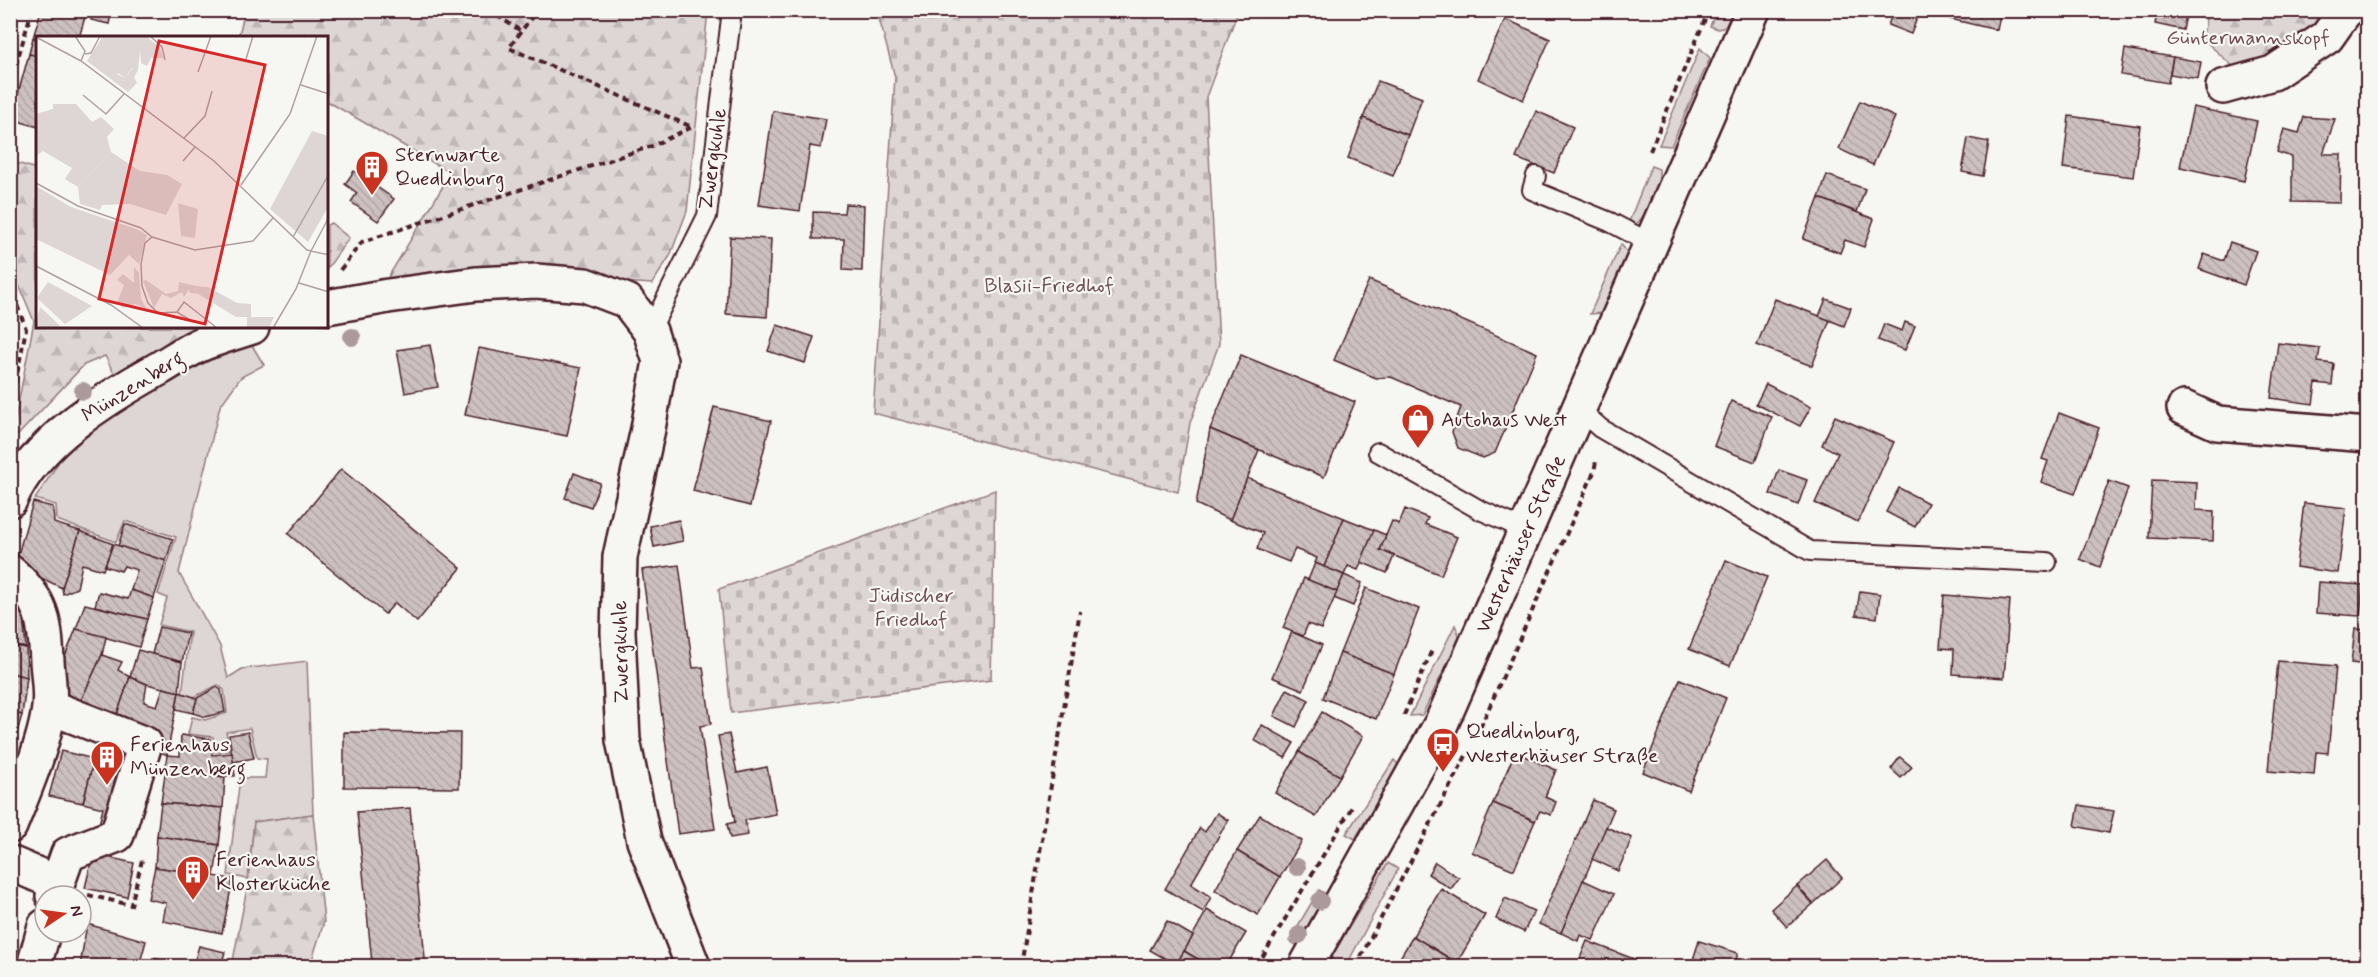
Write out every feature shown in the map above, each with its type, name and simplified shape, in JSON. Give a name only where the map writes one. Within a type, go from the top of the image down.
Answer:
[{"type":"street","name":"Westerhäuser Straße","points":[[1306,966],[1441,724],[1753,10]]},
{"type":"street","points":[[2223,87],[2273,73],[2327,37],[2346,10]]},
{"type":"street","name":"Zwergkuhle","points":[[331,293],[388,296],[476,284],[536,280],[585,285],[627,301],[650,331],[660,361],[648,429],[620,557],[618,632],[623,740],[644,841],[693,966]]},
{"type":"street","name":"Münzenberg","points":[[10,500],[18,482],[31,465],[67,430],[108,397],[202,344],[249,328]]},
{"type":"street","points":[[2184,408],[2217,423],[2367,435]]},
{"type":"street","points":[[10,572],[26,585],[39,605],[46,631],[50,707],[44,733],[10,826]]},
{"type":"street","points":[[50,707],[145,744],[117,836],[68,854],[57,884]]},
{"type":"street","points":[[10,863],[45,884]]},
{"type":"street","points":[[34,966],[40,944]]},
{"type":"lane","name":"Zwergkuhle","points":[[650,331],[707,216],[732,10]]},
{"type":"lane","points":[[1536,176],[1532,190],[1610,222],[1652,244]]},
{"type":"lane","points":[[1580,410],[1600,428],[1810,551],[2047,562]]},
{"type":"lane","points":[[1378,452],[1480,510],[1526,531]]},
{"type":"path","points":[[10,85],[32,10]]},
{"type":"path","points":[[488,10],[521,31]]},
{"type":"path","points":[[331,293],[362,242],[652,146],[692,127],[509,48],[537,10]]},
{"type":"path","points":[[10,286],[26,329],[10,410]]},
{"type":"path","points":[[1021,966],[1080,611]]},
{"type":"path","points":[[93,897],[131,905],[142,855],[117,836]]},
{"type":"green space","points":[[245,11],[708,11],[687,211],[670,256],[652,284],[622,282],[589,271],[533,264],[387,279],[451,173],[328,102],[328,36],[239,36]]},
{"type":"green space","name":"Blasii-Friedhof","points":[[877,11],[1238,11],[1206,97],[1219,344],[1190,423],[1178,492],[873,413],[895,77]]},
{"type":"green space","points":[[1716,11],[1733,11],[1725,27],[1718,29],[1710,26]]},
{"type":"green space","name":"Güntermannskopf","points":[[2207,11],[2329,11],[2316,26],[2267,62],[2237,70],[2203,39]]},
{"type":"green space","points":[[1700,48],[1710,58],[1671,146],[1659,145]]},
{"type":"green space","points":[[10,161],[36,169],[36,328],[196,328],[117,379],[105,356],[84,365],[18,435],[12,436],[34,321],[11,266]]},
{"type":"green space","points":[[1651,166],[1659,169],[1656,191],[1649,207],[1635,225],[1629,222]]},
{"type":"green space","points":[[331,223],[349,238],[328,268],[328,224]]},
{"type":"green space","points":[[1621,244],[1629,255],[1603,313],[1590,314]]},
{"type":"green space","points":[[250,342],[264,365],[241,377],[220,406],[179,573],[220,646],[228,678],[242,669],[307,661],[313,814],[254,822],[248,879],[228,875],[240,778],[265,778],[267,759],[257,758],[250,728],[226,732],[230,751],[214,752],[213,737],[188,734],[192,717],[205,720],[227,713],[224,690],[218,685],[194,697],[182,693],[190,632],[159,625],[167,598],[158,594],[176,537],[125,521],[116,542],[57,520],[56,505],[35,499],[60,460],[100,421],[213,355]]},
{"type":"green space","name":"Jüdischer Friedhof","points":[[995,490],[991,680],[731,713],[719,589]]},
{"type":"green space","points":[[1455,625],[1460,637],[1422,715],[1410,716]]},
{"type":"green space","points":[[1394,760],[1399,765],[1355,839],[1346,834]]},
{"type":"green space","points":[[313,814],[324,922],[310,966],[232,966],[248,883],[254,822]]},
{"type":"green space","points":[[1388,863],[1398,869],[1346,966],[1329,966],[1330,959]]},
{"type":"green space","points":[[1319,890],[1329,896],[1300,947],[1289,941]]},
{"type":"building","points":[[41,10],[87,10],[80,36],[36,36],[33,38]]},
{"type":"building","points":[[93,10],[112,10],[109,24],[91,20]]},
{"type":"building","points":[[1894,10],[1920,10],[1911,34],[1888,25]]},
{"type":"building","points":[[1952,10],[2001,10],[1997,30],[1950,19]]},
{"type":"building","points":[[2158,10],[2187,10],[2183,30],[2155,24]]},
{"type":"building","points":[[1505,19],[1550,39],[1523,100],[1478,79]]},
{"type":"building","points":[[33,38],[36,39],[36,56],[29,54]]},
{"type":"building","points":[[2125,49],[2173,57],[2168,83],[2121,75]]},
{"type":"building","points":[[29,54],[36,56],[36,126],[11,119]]},
{"type":"building","points":[[2173,57],[2201,62],[2198,79],[2170,74]]},
{"type":"building","points":[[1378,81],[1422,98],[1408,135],[1363,118]]},
{"type":"building","points":[[1860,101],[1895,117],[1873,165],[1839,149]]},
{"type":"building","points":[[2193,107],[2257,121],[2244,181],[2180,167]]},
{"type":"building","points":[[773,111],[826,119],[821,148],[810,146],[800,211],[759,205]]},
{"type":"building","points":[[1536,111],[1573,127],[1554,173],[1516,158]]},
{"type":"building","points":[[2069,116],[2140,126],[2133,177],[2063,168]]},
{"type":"building","points":[[2304,117],[2335,119],[2323,154],[2341,154],[2340,203],[2292,202],[2292,157],[2277,152],[2284,129],[2299,133]]},
{"type":"building","points":[[1363,118],[1408,135],[1393,176],[1348,158]]},
{"type":"building","points":[[1968,138],[1989,142],[1983,176],[1962,172]]},
{"type":"building","name":"Sternwarte Quedlinburg","points":[[354,171],[394,199],[378,221],[351,202],[357,193],[345,184]]},
{"type":"building","points":[[1827,175],[1865,189],[1857,212],[1819,198]]},
{"type":"building","points":[[1819,198],[1874,219],[1864,247],[1845,240],[1840,253],[1803,239]]},
{"type":"building","points":[[845,204],[864,205],[862,271],[843,270],[844,239],[813,239],[813,212],[844,213]]},
{"type":"building","points":[[730,237],[771,239],[767,317],[726,314]]},
{"type":"building","points":[[2230,242],[2256,251],[2244,285],[2199,269],[2204,254],[2224,261]]},
{"type":"building","points":[[1369,280],[1537,353],[1495,453],[1483,458],[1458,448],[1452,432],[1461,407],[1391,377],[1376,378],[1334,360]]},
{"type":"building","points":[[1775,299],[1830,320],[1812,366],[1757,345]]},
{"type":"building","points":[[1826,299],[1851,308],[1844,326],[1819,316]]},
{"type":"building","points":[[1905,322],[1915,326],[1905,350],[1878,340],[1884,324],[1902,331]]},
{"type":"building","points":[[777,325],[814,337],[805,363],[768,351]]},
{"type":"building","points":[[2278,343],[2320,348],[2318,362],[2334,364],[2332,385],[2316,383],[2313,404],[2271,398]]},
{"type":"building","points":[[430,345],[438,387],[405,393],[397,350]]},
{"type":"building","points":[[479,348],[581,368],[567,436],[465,415]]},
{"type":"building","points":[[1241,355],[1355,402],[1324,477],[1210,429]]},
{"type":"building","points":[[1766,384],[1811,407],[1800,426],[1756,404]]},
{"type":"building","points":[[1731,401],[1772,417],[1755,462],[1714,446]]},
{"type":"building","points":[[714,407],[771,421],[750,506],[693,491]]},
{"type":"building","points":[[2059,413],[2099,428],[2075,494],[2041,482],[2048,461],[2042,459]]},
{"type":"building","points":[[1835,416],[1894,442],[1858,522],[1815,503],[1838,453],[1822,445]]},
{"type":"building","points":[[1210,429],[1259,450],[1230,520],[1196,504]]},
{"type":"building","points":[[341,469],[461,568],[417,622],[395,603],[385,614],[288,534]]},
{"type":"building","points":[[1779,470],[1807,480],[1798,505],[1770,494]]},
{"type":"building","points":[[574,473],[600,483],[591,507],[565,498]]},
{"type":"building","points":[[1247,478],[1344,518],[1324,567],[1315,563],[1317,558],[1295,549],[1289,562],[1257,549],[1263,533],[1230,520]]},
{"type":"building","points":[[2152,480],[2197,482],[2196,510],[2214,511],[2213,541],[2149,538]]},
{"type":"building","points":[[2109,481],[2128,488],[2100,567],[2080,559]]},
{"type":"building","points":[[1899,488],[1928,503],[1915,527],[1886,512]]},
{"type":"building","points":[[33,502],[53,507],[54,523],[80,531],[62,588],[15,565]]},
{"type":"building","points":[[2304,503],[2346,508],[2338,573],[2296,567]]},
{"type":"building","points":[[1405,509],[1428,518],[1425,524],[1457,537],[1441,575],[1380,550],[1392,521],[1399,524]]},
{"type":"building","points":[[1344,518],[1374,530],[1358,570],[1348,566],[1344,575],[1324,567]]},
{"type":"building","points":[[679,520],[683,541],[654,547],[650,526]]},
{"type":"building","points":[[125,524],[173,539],[166,561],[118,546]]},
{"type":"building","points":[[1374,530],[1386,535],[1380,550],[1394,556],[1387,573],[1361,562]]},
{"type":"building","points":[[80,531],[113,544],[103,570],[82,564],[77,588],[63,594],[62,588]]},
{"type":"building","points":[[113,544],[166,561],[154,598],[131,590],[137,570],[124,566],[121,571],[105,566]]},
{"type":"building","points":[[1726,560],[1767,577],[1730,666],[1689,649]]},
{"type":"building","points":[[1315,563],[1344,575],[1337,592],[1308,580]]},
{"type":"building","points":[[679,565],[693,668],[703,667],[711,724],[700,726],[715,829],[678,834],[642,570]]},
{"type":"building","points":[[1344,575],[1362,583],[1353,606],[1334,598]]},
{"type":"building","points":[[1304,578],[1337,592],[1321,629],[1308,624],[1303,636],[1283,628]]},
{"type":"building","points":[[2318,582],[2363,585],[2360,616],[2316,613]]},
{"type":"building","points":[[1366,588],[1419,609],[1394,674],[1340,653]]},
{"type":"building","points":[[131,590],[154,598],[147,619],[95,606],[99,592],[128,599]]},
{"type":"building","points":[[1860,591],[1880,594],[1877,618],[1856,615]]},
{"type":"building","points":[[15,593],[23,616],[26,648],[10,645],[10,597]]},
{"type":"building","points":[[1944,595],[2010,600],[2004,678],[1953,674],[1954,649],[1940,648]]},
{"type":"building","points":[[85,604],[147,619],[139,647],[76,629]]},
{"type":"building","points":[[159,627],[188,633],[182,662],[152,654]]},
{"type":"building","points":[[76,629],[106,637],[102,655],[78,707],[62,693],[59,683],[64,659]]},
{"type":"building","points":[[2355,629],[2368,630],[2368,665],[2351,663]]},
{"type":"building","points":[[1292,632],[1322,645],[1303,690],[1272,677]]},
{"type":"building","points":[[10,645],[26,648],[27,677],[10,673]]},
{"type":"building","points":[[138,650],[182,662],[179,692],[130,677]]},
{"type":"building","points":[[1340,653],[1394,674],[1376,719],[1323,698]]},
{"type":"building","points":[[102,655],[122,662],[118,670],[130,677],[112,729],[78,707]]},
{"type":"building","points":[[2278,661],[2336,666],[2328,753],[2316,752],[2314,775],[2268,771]]},
{"type":"building","points":[[10,673],[27,677],[22,715],[10,712]]},
{"type":"building","points":[[130,677],[147,684],[144,702],[157,706],[163,688],[179,692],[167,755],[112,729]]},
{"type":"building","points":[[1680,679],[1726,698],[1689,791],[1643,772]]},
{"type":"building","points":[[217,687],[221,690],[225,712],[205,717],[193,713],[197,698]]},
{"type":"building","points":[[1287,689],[1309,700],[1296,727],[1274,716]]},
{"type":"building","points":[[179,692],[197,698],[193,713],[176,709]]},
{"type":"building","points":[[10,712],[22,715],[14,743],[10,742]]},
{"type":"building","points":[[1322,712],[1363,736],[1340,776],[1299,752]]},
{"type":"building","points":[[1262,725],[1294,743],[1285,758],[1254,740]]},
{"type":"building","points":[[248,732],[254,758],[233,762],[229,735]]},
{"type":"building","points":[[344,732],[460,733],[459,788],[344,787]]},
{"type":"building","points":[[729,734],[737,773],[767,767],[776,814],[745,820],[748,835],[730,838],[727,824],[735,822],[718,736]]},
{"type":"building","points":[[181,735],[210,739],[212,755],[232,753],[235,776],[165,774],[167,755],[180,756]]},
{"type":"building","points":[[61,751],[94,759],[83,803],[49,796]]},
{"type":"building","points":[[1299,752],[1340,776],[1316,817],[1275,793]]},
{"type":"building","points":[[1515,752],[1556,770],[1545,797],[1556,802],[1551,815],[1540,811],[1535,821],[1493,803]]},
{"type":"building","points":[[1900,757],[1912,767],[1901,778],[1891,769]]},
{"type":"building","name":"Ferienhaus Münzenberg","points":[[94,759],[131,769],[114,837],[97,833],[103,808],[83,803]]},
{"type":"building","points":[[165,774],[225,777],[223,808],[161,803]]},
{"type":"building","points":[[1593,800],[1614,809],[1561,933],[1539,924]]},
{"type":"building","points":[[161,803],[223,808],[219,845],[157,836]]},
{"type":"building","points":[[1493,803],[1535,821],[1514,870],[1472,852]]},
{"type":"building","points":[[2079,805],[2114,811],[2109,833],[2075,826]]},
{"type":"building","points":[[410,808],[425,958],[372,963],[357,812]]},
{"type":"building","points":[[1217,813],[1228,820],[1191,884],[1211,897],[1203,912],[1165,889],[1200,828],[1205,832]]},
{"type":"building","points":[[1260,815],[1302,841],[1280,877],[1237,851]]},
{"type":"building","points":[[1606,827],[1632,838],[1618,871],[1592,859]]},
{"type":"building","points":[[157,836],[219,845],[214,876],[155,867]]},
{"type":"building","points":[[1237,851],[1280,877],[1258,915],[1215,890]]},
{"type":"building","points":[[93,854],[134,863],[127,897],[93,890],[93,884],[86,884]]},
{"type":"building","points":[[1827,860],[1842,878],[1813,904],[1797,886]]},
{"type":"building","points":[[1435,862],[1459,878],[1451,889],[1428,874]]},
{"type":"building","name":"Ferienhaus Klosterküche","points":[[155,867],[233,879],[222,933],[163,921],[166,903],[148,899]]},
{"type":"building","points":[[10,876],[13,877],[10,923]]},
{"type":"building","points":[[1583,880],[1614,894],[1593,940],[1580,935],[1578,941],[1561,933]]},
{"type":"building","points":[[1797,886],[1813,904],[1787,927],[1771,909]]},
{"type":"building","points":[[1441,889],[1485,915],[1457,963],[1413,936]]},
{"type":"building","points":[[1505,898],[1534,911],[1524,932],[1496,919]]},
{"type":"building","points":[[1207,910],[1246,933],[1226,966],[1210,966],[1184,951]]},
{"type":"building","points":[[1167,921],[1193,936],[1176,965],[1150,950]]},
{"type":"building","points":[[11,923],[14,966],[10,966]]},
{"type":"building","points":[[93,926],[146,941],[139,966],[80,966],[84,944],[93,944]]},
{"type":"building","points":[[1413,936],[1457,963],[1455,966],[1395,966]]},
{"type":"building","points":[[1587,941],[1652,966],[1577,966]]},
{"type":"building","points":[[1699,941],[1738,953],[1734,966],[1691,966]]},
{"type":"building","points":[[199,946],[225,952],[221,966],[193,966]]},
{"type":"building","points":[[1184,951],[1210,966],[1175,966]]},
{"type":"building","points":[[154,958],[180,966],[151,966]]},
{"type":"place","name":"Sternwarte Quedlinburg","points":[[372,196]]},
{"type":"place","name":"Autohaus West","points":[[1418,449]]},
{"type":"place","name":"Quedlinburg, Westerhäuser Straße","points":[[1443,773]]},
{"type":"place","name":"Ferienhaus Münzenberg","points":[[107,786]]},
{"type":"place","name":"Ferienhaus Klosterküche","points":[[193,901]]}]
